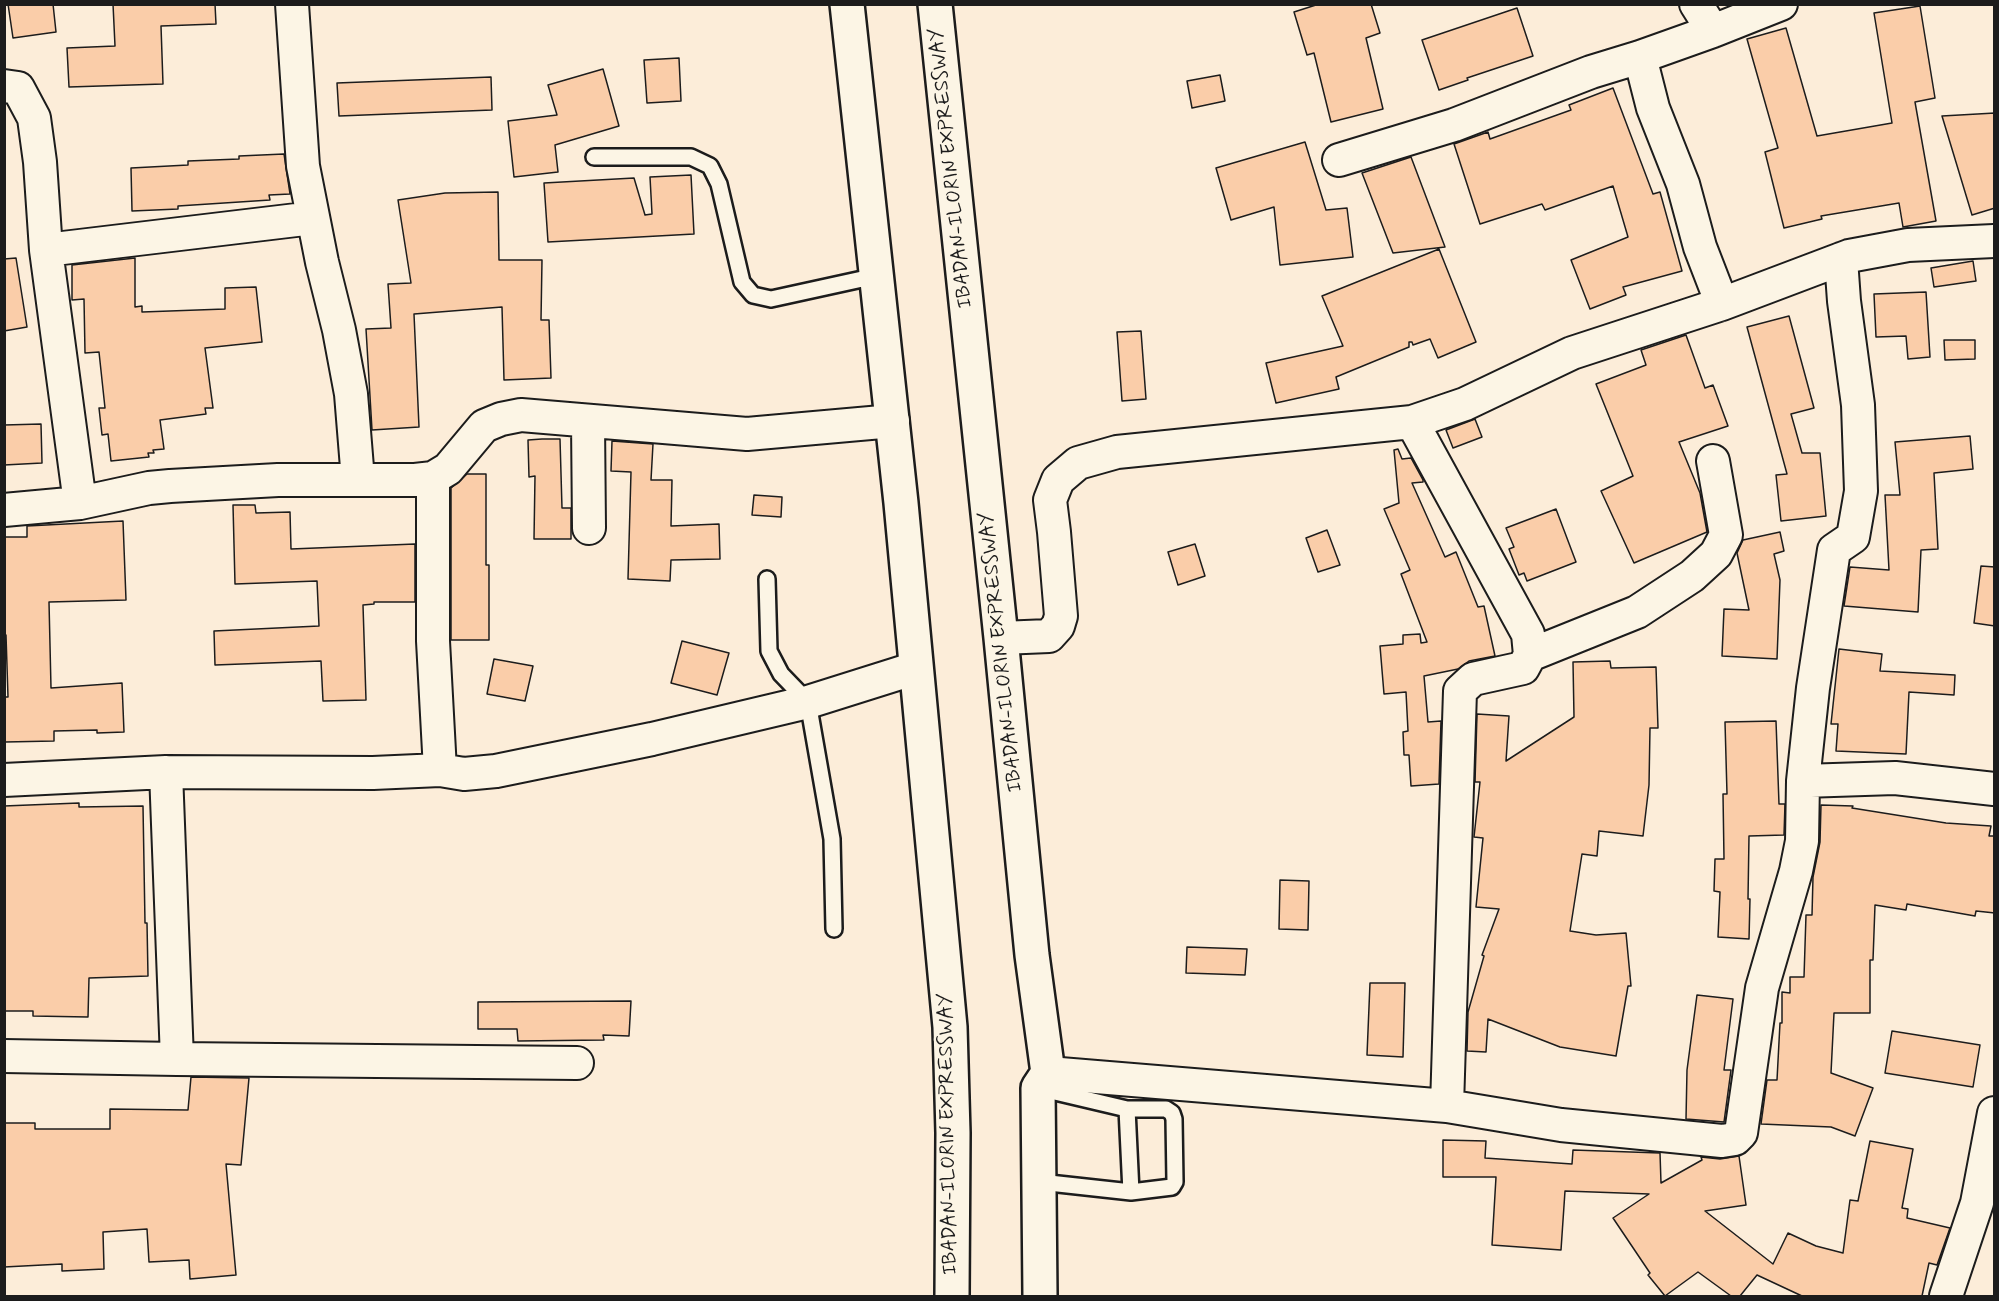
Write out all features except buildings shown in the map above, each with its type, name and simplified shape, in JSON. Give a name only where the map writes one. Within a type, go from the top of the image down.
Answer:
[{"type":"highway","name":"IBADAN-ILORIN EXPRESSWAY","points":[[847,4],[892,421],[950,1027],[952,1296]]},
{"type":"highway","name":"IBADAN-ILORIN EXPRESSWAY","points":[[934,4],[1001,638],[1043,1080],[1040,1296]]},
{"type":"street","points":[[292,4],[303,166],[351,394],[358,480]]},
{"type":"street","points":[[1696,4],[1713,31]]},
{"type":"street","points":[[1339,160],[1455,125],[1591,72],[1713,31],[1781,4]]},
{"type":"street","points":[[1640,57],[1653,108],[1683,184],[1700,247],[1722,304]]},
{"type":"street","points":[[4,86],[18,88],[34,118],[40,162],[46,250],[80,503]]},
{"type":"street","points":[[46,250],[313,218]]},
{"type":"street","points":[[1001,638],[1049,636],[1058,626],[1061,616],[1050,500],[1058,480],[1078,463],[1117,452],[1412,422],[1466,404],[1572,353],[1722,304],[1841,259],[1908,245],[1995,241]]},
{"type":"street","points":[[1043,1080],[1447,1106],[1561,1125],[1722,1141],[1735,1139],[1741,1133],[1762,988],[1796,871],[1802,841],[1803,781],[1813,688],[1834,550],[1852,537],[1861,490],[1858,405],[1844,301],[1841,259]]},
{"type":"street","points":[[4,510],[80,503],[149,488],[170,486],[278,480],[433,478],[448,469],[483,426],[521,415],[747,434],[892,421]]},
{"type":"street","points":[[588,422],[589,528]]},
{"type":"street","points":[[1412,422],[1528,634],[1530,655],[1523,668],[1473,679],[1460,691],[1447,1106]]},
{"type":"street","points":[[1530,655],[1637,612],[1692,576],[1716,554],[1726,535],[1713,461]]},
{"type":"street","points":[[433,478],[433,641],[440,770]]},
{"type":"street","points":[[4,780],[166,772],[440,770],[465,774],[496,771],[652,739],[808,702],[916,668]]},
{"type":"street","points":[[166,772],[177,1059]]},
{"type":"street","points":[[1803,781],[1895,778],[1995,789]]},
{"type":"street","points":[[4,1056],[577,1063]]},
{"type":"street","points":[[1946,1296],[1986,1204],[1995,1113]]},
{"type":"lane","points":[[594,157],[691,157],[710,166],[719,184],[742,282],[753,294],[771,299],[876,276]]},
{"type":"lane","points":[[767,579],[769,651],[781,674],[808,702],[832,839],[834,929]]},
{"type":"lane","points":[[1040,1182],[1131,1192],[1172,1187],[1175,1182],[1172,1113],[1166,1109],[1127,1109],[1043,1080]]},
{"type":"lane","points":[[1127,1109],[1131,1192]]}]
